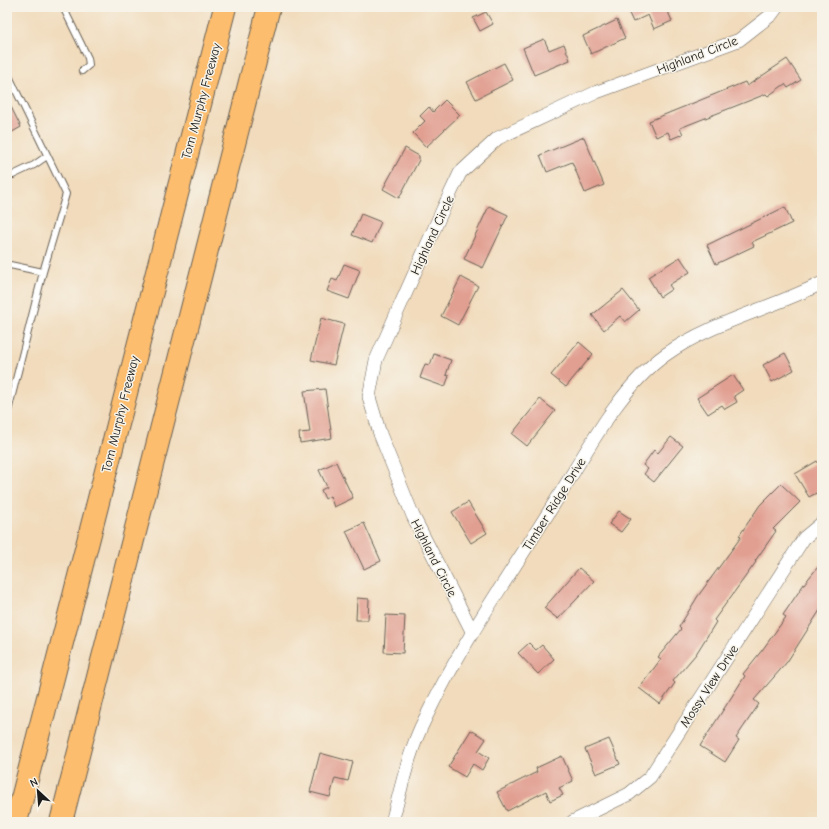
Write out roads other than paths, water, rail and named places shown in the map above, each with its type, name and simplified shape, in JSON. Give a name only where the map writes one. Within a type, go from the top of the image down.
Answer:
[{"type":"highway","name":"Tom Murphy Freeway","points":[[16,822],[219,32],[224,7]]},
{"type":"highway","points":[[61,822],[269,7]]},
{"type":"street","name":"Highland Circle","points":[[472,631],[413,516],[380,434],[369,397],[376,360],[460,173],[498,138],[597,92],[739,40],[771,15],[777,7]]},
{"type":"street","name":"Timber Ridge Drive","points":[[392,822],[403,781],[424,720],[472,631],[517,564],[611,413],[637,382],[664,356],[705,332],[822,283]]},
{"type":"street","name":"Mossy View Drive","points":[[572,822],[629,794],[650,777],[804,538],[822,523]]},
{"type":"lane","points":[[64,7],[88,58],[89,65],[82,71]]},
{"type":"lane","points":[[7,72],[66,194],[43,272],[7,415]]},
{"type":"lane","points":[[13,175],[34,165],[47,156]]},
{"type":"lane","points":[[10,265],[43,272]]}]
